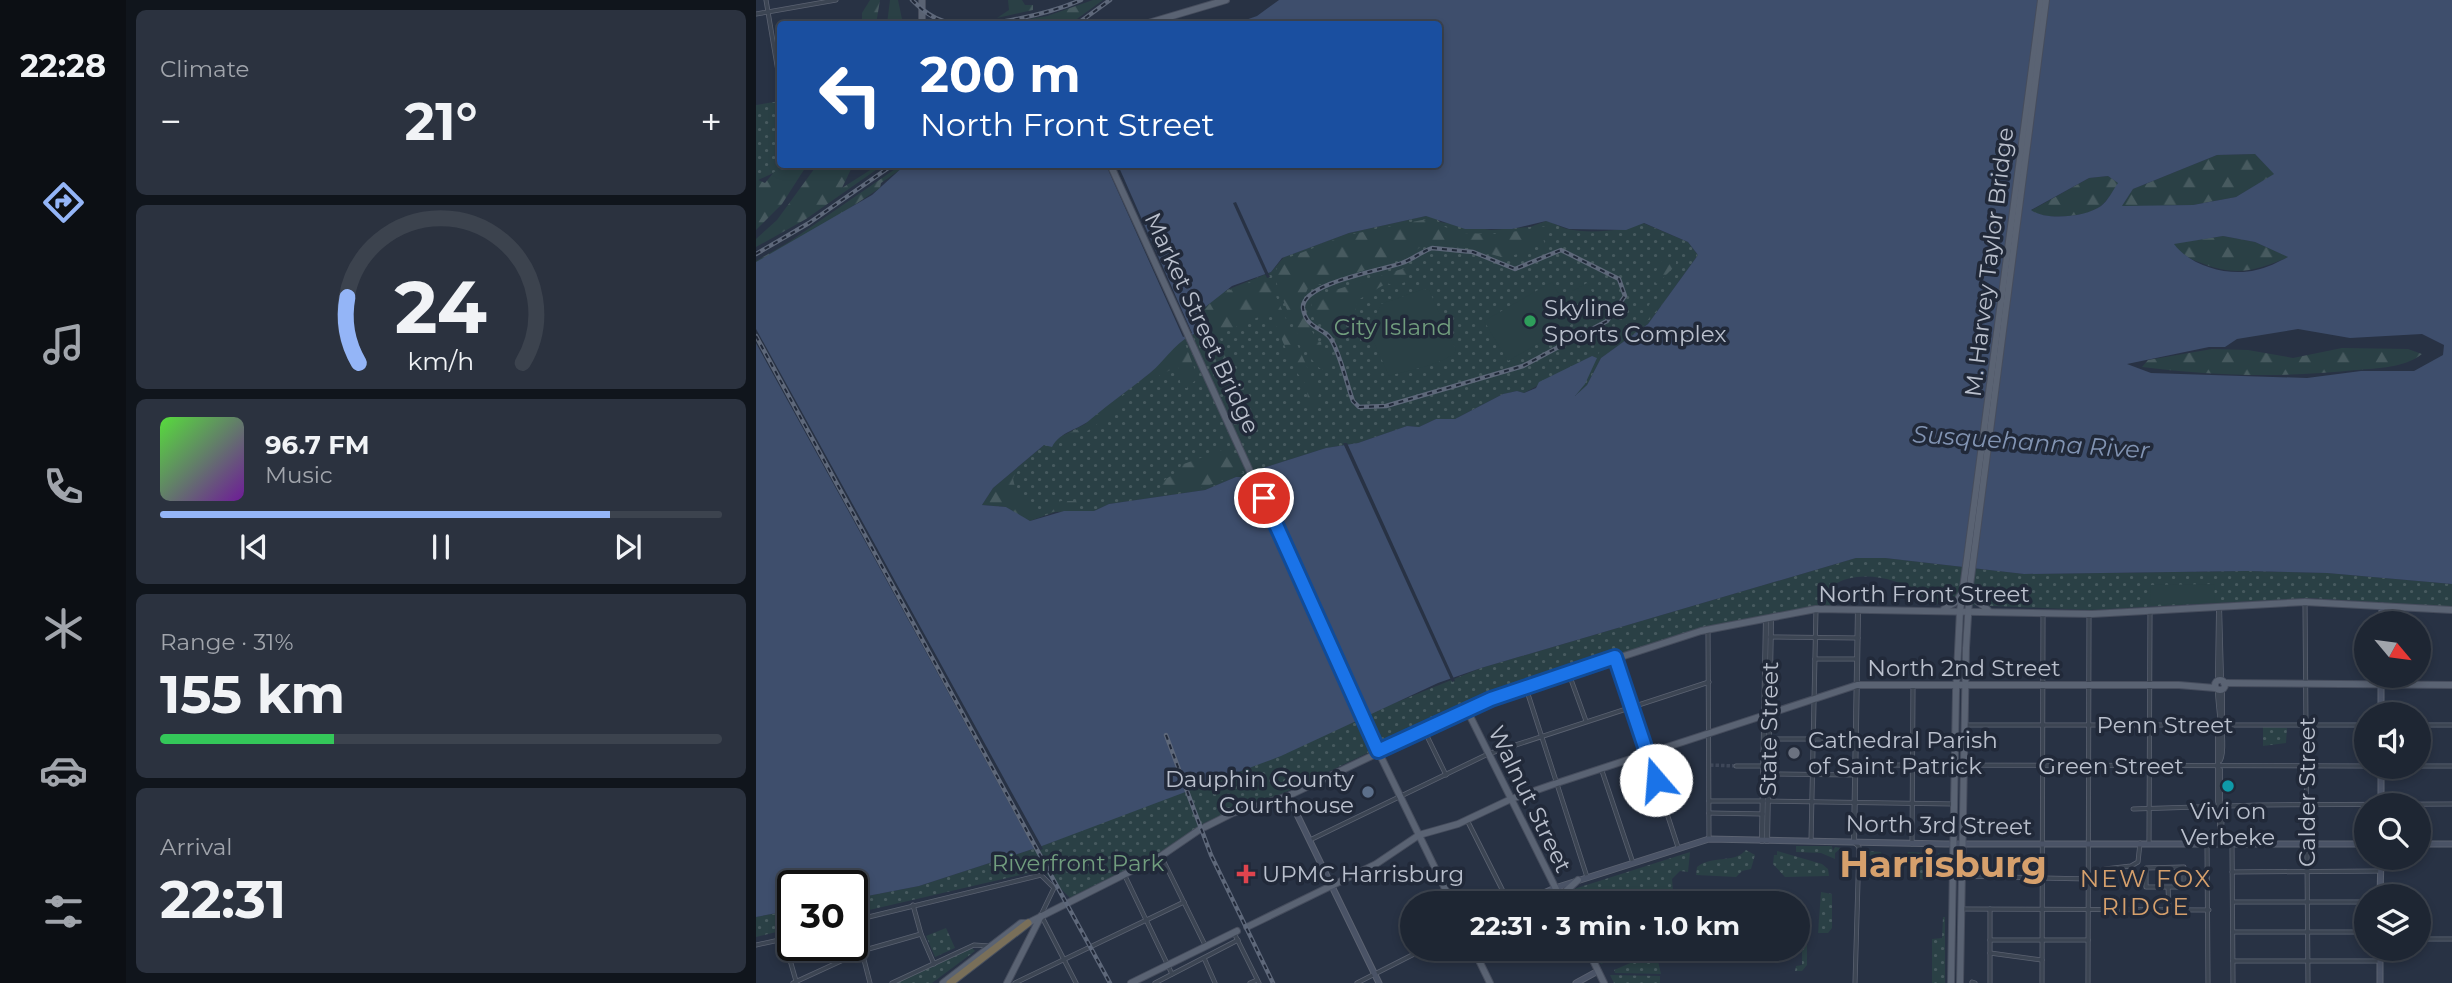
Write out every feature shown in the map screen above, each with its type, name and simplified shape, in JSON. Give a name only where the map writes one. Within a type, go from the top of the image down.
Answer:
[{"type":"highway","points":[[950,983],[1028,923]]},
{"type":"main road","points":[[922,0],[922,21]]},
{"type":"main road","points":[[1154,21],[1208,3],[1226,0]]},
{"type":"main road","name":"M. Harvey Taylor Bridge","points":[[1964,611],[2043,0]]},
{"type":"main road","name":"Market Street Bridge","points":[[1112,168],[1366,726],[1446,891]]},
{"type":"main road","points":[[1940,611],[1955,602],[1967,587],[1976,600],[1993,612]]},
{"type":"main road","name":"North Front Street","points":[[943,983],[1021,923],[1028,923],[1125,876],[1233,813],[1288,796],[1467,710],[1615,657],[1708,629],[1815,609],[2090,614],[2219,609],[2305,601],[2452,610]]},
{"type":"main road","points":[[2382,606],[2382,611]]},
{"type":"main road","points":[[1951,983],[1956,685],[1964,611]]},
{"type":"main road","points":[[1960,983],[1965,725],[1964,611]]},
{"type":"main road","name":"North 2nd Street","points":[[1247,927],[1390,856],[1419,835],[1467,820],[1511,799],[1557,783],[1857,685],[2354,685]]},
{"type":"main road","name":"North 2nd Street","points":[[2431,685],[2452,685]]},
{"type":"main road","name":"Walnut Street","points":[[1467,710],[1557,891]]},
{"type":"main road","points":[[1288,796],[1379,983]]},
{"type":"main road","name":"North 3rd Street","points":[[1548,891],[1709,839],[1912,844],[2207,844],[2220,841],[2232,844],[2354,844]]},
{"type":"main road","points":[[2431,844],[2452,844]]},
{"type":"main road","points":[[2380,884],[2381,871]]},
{"type":"main road","points":[[1566,891],[1578,880]]},
{"type":"main road","points":[[1007,983],[1041,915]]},
{"type":"main road","points":[[1131,983],[1236,935]]},
{"type":"main road","points":[[1479,961],[1490,983]]},
{"type":"main road","points":[[1593,961],[1604,983]]},
{"type":"main road","points":[[2380,961],[2380,983]]},
{"type":"main road","points":[[1576,983],[1598,971]]},
{"type":"street","points":[[766,0],[777,65]]},
{"type":"street","points":[[756,14],[836,0]]},
{"type":"street","name":"Calder Street","points":[[2305,601],[2308,983]]},
{"type":"street","points":[[1811,841],[1815,609]]},
{"type":"street","points":[[2219,609],[2220,841]]},
{"type":"street","points":[[1855,983],[1859,847],[1854,842],[1858,610]]},
{"type":"street","points":[[2149,844],[2150,610]]},
{"type":"street","points":[[2042,983],[2043,612]]},
{"type":"street","points":[[2088,983],[2090,614]]},
{"type":"street","name":"State Street","points":[[1765,841],[1763,766],[1769,617]]},
{"type":"street","name":"State Street","points":[[1765,841],[1763,814],[1768,774],[1766,715],[1769,617]]},
{"type":"street","points":[[1708,629],[1709,839]]},
{"type":"street","points":[[1770,637],[1858,638]]},
{"type":"street","points":[[1615,657],[1678,847]]},
{"type":"street","points":[[1815,659],[1857,659]]},
{"type":"street","points":[[1569,674],[1586,721]]},
{"type":"street","points":[[1310,840],[1488,754],[1709,682]]},
{"type":"street","points":[[1912,844],[1913,685]]},
{"type":"street","points":[[1526,688],[1587,877]]},
{"type":"street","name":"Penn Street","points":[[1965,725],[2354,725]]},
{"type":"street","points":[[2431,725],[2452,725]]},
{"type":"street","points":[[1424,730],[1446,775]]},
{"type":"street","points":[[1768,739],[1856,739]]},
{"type":"street","name":"Green Street","points":[[1856,765],[2354,766]]},
{"type":"street","points":[[1736,766],[1763,766]]},
{"type":"street","points":[[2431,766],[2452,766]]},
{"type":"street","points":[[1601,768],[1633,864]]},
{"type":"street","points":[[1768,774],[1855,775]]},
{"type":"street","points":[[1709,801],[1954,804]]},
{"type":"street","points":[[2431,804],[2452,804]]},
{"type":"street","points":[[2133,809],[2354,805]]},
{"type":"street","points":[[1709,813],[1763,814]]},
{"type":"street","points":[[1467,820],[1502,891]]},
{"type":"street","points":[[2105,869],[2131,866],[2138,862],[2140,844]]},
{"type":"street","points":[[2207,844],[2208,983]]},
{"type":"street","points":[[2232,844],[2233,983]]},
{"type":"street","points":[[1161,856],[1206,947]]},
{"type":"street","points":[[2146,867],[2184,867],[2184,887],[2168,887],[2146,887],[2146,867]]},
{"type":"street","points":[[2232,872],[2381,871]]},
{"type":"street","points":[[868,917],[1041,875],[1054,888],[1041,915],[1076,983]]},
{"type":"street","points":[[1125,876],[1172,974]]},
{"type":"street","points":[[1962,876],[2088,878]]},
{"type":"street","points":[[2168,887],[2169,909]]},
{"type":"street","points":[[1015,983],[1184,901]]},
{"type":"street","points":[[2233,902],[2354,902]]},
{"type":"street","points":[[913,905],[921,934],[934,964]]},
{"type":"street","points":[[1961,909],[2209,910]]},
{"type":"street","points":[[1990,909],[1990,983]]},
{"type":"street","points":[[2233,932],[2354,932]]},
{"type":"street","points":[[868,950],[921,934]]},
{"type":"street","points":[[1155,983],[1204,958],[1236,935],[1258,981],[1250,983]]},
{"type":"street","points":[[2431,939],[2452,939]]},
{"type":"street","points":[[756,945],[777,940]]},
{"type":"street","points":[[1990,940],[2088,940]]},
{"type":"street","points":[[892,983],[974,945],[989,946]]},
{"type":"street","points":[[1990,953],[2042,960]]},
{"type":"street","points":[[1204,958],[1215,983]]},
{"type":"street","points":[[790,961],[795,982],[842,961]]},
{"type":"street","points":[[864,961],[870,983]]},
{"type":"street","points":[[1357,983],[1400,961]]},
{"type":"street","points":[[2233,961],[2354,961]]},
{"type":"green space","points":[[870,0],[880,0],[876,21],[862,21],[862,13]]},
{"type":"green space","points":[[890,0],[898,0],[902,21],[887,21]]},
{"type":"green space","points":[[1008,0],[1022,0],[1025,5],[1033,5],[1033,10],[997,18],[1009,10]]},
{"type":"green space","points":[[1093,0],[1103,0],[1074,21],[1018,21],[1047,16]]},
{"type":"green space","points":[[777,102],[777,168],[784,168],[756,181],[756,105]]},
{"type":"green space","points":[[2255,154],[2275,174],[2236,197],[2193,205],[2121,207],[2133,189],[2217,155]]},
{"type":"green space","points":[[785,168],[805,168],[782,204],[756,230],[756,179],[765,183],[774,172]]},
{"type":"green space","points":[[815,168],[852,168],[842,188],[873,168],[879,168],[806,219],[756,247],[756,239],[777,220]]},
{"type":"green space","points":[[897,168],[903,168],[881,183],[880,188],[756,270],[756,261],[789,242]]},
{"type":"green space","points":[[2108,176],[2119,183],[2106,201],[2094,210],[2056,217],[2030,211],[2089,178]]},
{"type":"green space","name":"City Island","points":[[1426,216],[1435,217],[1440,222],[1491,230],[1530,227],[1546,221],[1567,229],[1586,231],[1616,230],[1643,223],[1688,242],[1698,255],[1648,324],[1601,358],[1587,385],[1575,396],[1592,356],[1524,393],[1517,391],[1503,394],[1455,419],[1436,419],[1419,427],[1407,426],[1358,443],[1326,448],[1263,468],[1250,477],[1236,477],[1205,490],[1109,504],[1094,511],[1055,512],[1030,521],[1006,507],[982,505],[993,488],[1044,445],[1085,424],[1098,410],[1150,373],[1176,344],[1194,334],[1204,308],[1222,292],[1271,272],[1284,257],[1349,233]]},
{"type":"green space","points":[[1427,219],[1459,233],[1500,234],[1547,226],[1553,228],[1542,236],[1545,244],[1532,245],[1527,251],[1505,258],[1469,248],[1421,247],[1403,258],[1308,288],[1300,307],[1317,341],[1321,342],[1322,350],[1333,362],[1322,370],[1314,363],[1300,340],[1273,275],[1282,260],[1348,235]]},
{"type":"green space","points":[[2223,236],[2255,242],[2289,257],[2257,268],[2227,270],[2190,259],[2173,243]]},
{"type":"green space","points":[[1664,256],[1676,259],[1676,265],[1657,284],[1652,279]]},
{"type":"green space","points":[[1405,268],[1409,280],[1395,287],[1387,283],[1358,300],[1353,319],[1328,325],[1314,319],[1311,303],[1316,296]]},
{"type":"green space","points":[[1267,276],[1319,394],[1316,404],[1308,406],[1307,386],[1295,370],[1270,312],[1222,333],[1220,339],[1230,372],[1221,356],[1207,356],[1196,335],[1203,313],[1216,298]]},
{"type":"green space","name":"Skyline Sports Complex","points":[[1552,282],[1575,322],[1508,361],[1484,321]]},
{"type":"green space","points":[[1587,283],[1603,311],[1587,320],[1571,292]]},
{"type":"green space","points":[[1424,289],[1429,290],[1456,350],[1436,363],[1389,376],[1369,331],[1381,304]]},
{"type":"green space","points":[[1662,293],[1667,295],[1666,300],[1639,330],[1600,358],[1597,356],[1614,334],[1639,322],[1652,300],[1657,301]]},
{"type":"green space","points":[[1184,341],[1198,378],[1187,388],[1181,388],[1178,367],[1148,383],[1095,426],[1065,441],[1063,436],[1085,426],[1099,411],[1133,389]]},
{"type":"green space","points":[[2342,348],[2408,349],[2422,354],[2407,362],[2390,366],[2329,373],[2222,374],[2142,367],[2148,360],[2212,349],[2248,350],[2293,358]]},
{"type":"green space","points":[[1230,447],[1243,473],[1201,488],[1162,493],[1161,482],[1179,471],[1181,465]]},
{"type":"green space","points":[[1017,469],[1013,479],[1016,491],[1020,491],[1030,510],[1037,511],[1061,501],[1076,501],[1080,509],[1063,509],[1025,520],[1004,505],[983,505],[994,489]]},
{"type":"green space","name":"Riverfront Park","points":[[1856,558],[1885,558],[2024,574],[2247,571],[2327,573],[2452,584],[2452,607],[2311,598],[2089,610],[1926,603],[1918,598],[1918,592],[1898,582],[1864,576],[1852,578],[1832,586],[1831,605],[1701,628],[1489,695],[1286,792],[1206,822],[1160,852],[1070,898],[1042,870],[868,910],[868,896],[919,886],[1042,846],[1481,668]]},
{"type":"green space","points":[[2214,584],[2215,601],[2151,605],[2150,585]]},
{"type":"green space","points":[[2263,727],[2287,728],[2286,743],[2263,746]]},
{"type":"green space","points":[[1796,846],[1832,846],[1833,851],[1835,847],[1841,848],[1835,853],[1835,859],[1821,853],[1796,852]]},
{"type":"green space","points":[[1746,850],[1755,855],[1751,869],[1742,871],[1736,877],[1696,875],[1697,867],[1703,863],[1735,857]]},
{"type":"green space","points":[[1777,851],[1822,864],[1828,869],[1829,876],[1785,877],[1773,864]]},
{"type":"green space","points":[[1868,851],[1881,852],[1882,859],[1875,866],[1870,879],[1865,879]]},
{"type":"green space","points":[[1690,852],[1688,872],[1680,871],[1672,879],[1673,891],[1573,891]]},
{"type":"green space","points":[[1908,852],[1930,853],[1929,879],[1920,879],[1916,865],[1906,857]]},
{"type":"green space","points":[[1938,853],[1946,856],[1945,879],[1938,879]]},
{"type":"green space","points":[[1821,892],[1832,894],[1832,928],[1828,933],[1818,933]]},
{"type":"green space","points":[[777,913],[777,932],[756,937],[756,917]]},
{"type":"green space","points":[[1943,917],[1945,983],[1932,983],[1932,939],[1942,938]]},
{"type":"green space","points":[[946,928],[955,948],[935,957],[926,936]]},
{"type":"green space","points":[[972,948],[975,951],[932,983],[896,983]]},
{"type":"green space","points":[[1635,961],[1658,961],[1661,974],[1615,973],[1614,970]]},
{"type":"green space","points":[[1802,961],[1807,961],[1802,971],[1795,971],[1796,966],[1802,965]]},
{"type":"green space","points":[[1610,975],[1660,976],[1660,983],[1614,983]]},
{"type":"water","name":"Susquehanna River","points":[[1279,0],[2452,0],[2452,584],[2327,573],[2247,571],[2024,574],[1885,558],[1856,558],[1438,683],[1281,756],[1042,846],[919,886],[868,896],[868,870],[777,870],[777,913],[756,917],[756,262],[872,195],[902,168],[1442,168],[1442,21],[1243,21],[1257,16]],"holes":[[[2255,154],[2274,174],[2236,197],[2193,205],[2122,206],[2133,189],[2217,155]],[[2108,176],[2118,183],[2101,206],[2086,213],[2046,216],[2031,210],[2089,178]],[[1426,216],[1465,229],[1512,229],[1546,221],[1569,229],[1626,230],[1644,223],[1688,242],[1698,255],[1648,324],[1601,358],[1587,385],[1575,396],[1585,384],[1597,358],[1592,356],[1539,382],[1536,388],[1524,393],[1517,391],[1503,394],[1455,419],[1436,419],[1419,427],[1407,426],[1358,443],[1326,448],[1263,468],[1250,477],[1236,477],[1205,490],[1109,504],[1094,511],[1064,511],[1030,521],[1006,507],[982,505],[993,488],[1044,445],[1052,447],[1060,437],[1086,423],[1150,373],[1176,346],[1194,334],[1204,308],[1232,286],[1271,272],[1282,258],[1349,233]],[[2223,236],[2255,242],[2288,257],[2260,269],[2245,272],[2222,271],[2200,264],[2174,244]],[[2298,329],[2350,338],[2422,334],[2444,345],[2443,355],[2414,371],[2361,371],[2307,378],[2151,373],[2127,364],[2209,347],[2225,347],[2237,339]]]},
{"type":"pier","points":[[1107,168],[1119,168],[1192,333],[1183,337]]},
{"type":"pier","points":[[1236,202],[1270,277],[1267,278],[1233,203]]},
{"type":"pier","points":[[756,329],[1043,849],[1036,852],[756,343]]},
{"type":"pier","points":[[1343,443],[1347,443],[1455,681],[1452,682]]},
{"type":"pier","points":[[1261,473],[1371,719],[1359,724],[1250,477]]},
{"type":"tunnel","points":[[1710,765],[1736,766]]},
{"type":"railway","points":[[912,0],[943,21]]},
{"type":"railway","points":[[1006,21],[1051,11],[1081,0]]},
{"type":"railway","points":[[1081,21],[1110,0]]},
{"type":"railway","points":[[756,254],[809,223],[888,168]]},
{"type":"railway","points":[[1432,248],[1473,252],[1515,269],[1561,250],[1619,279],[1625,296],[1607,321],[1523,366],[1386,406],[1359,407],[1353,401],[1331,339],[1311,324],[1305,315],[1303,308],[1306,299],[1328,285],[1402,263],[1432,248]]},
{"type":"railway","points":[[756,336],[1110,983]]},
{"type":"railway","points":[[1166,735],[1211,855],[1273,983]]},
{"type":"place","name":"Skyline Sports Complex","points":[[1530,321]]},
{"type":"place","name":"Cathedral Parish of Saint Patrick","points":[[1794,753]]},
{"type":"place","name":"Vivi on Verbeke","points":[[2228,786]]},
{"type":"place","name":"Dauphin County Courthouse","points":[[1368,792]]},
{"type":"place","name":"UPMC Harrisburg","points":[[1246,874]]},
{"type":"district","name":"Harrisburg","points":[[1943,863]]},
{"type":"district","name":"NEW FOX RIDGE","points":[[2146,892]]},
{"type":"route","points":[[1264,498],[1378,751],[1491,699],[1615,657],[1656,780]]}]
